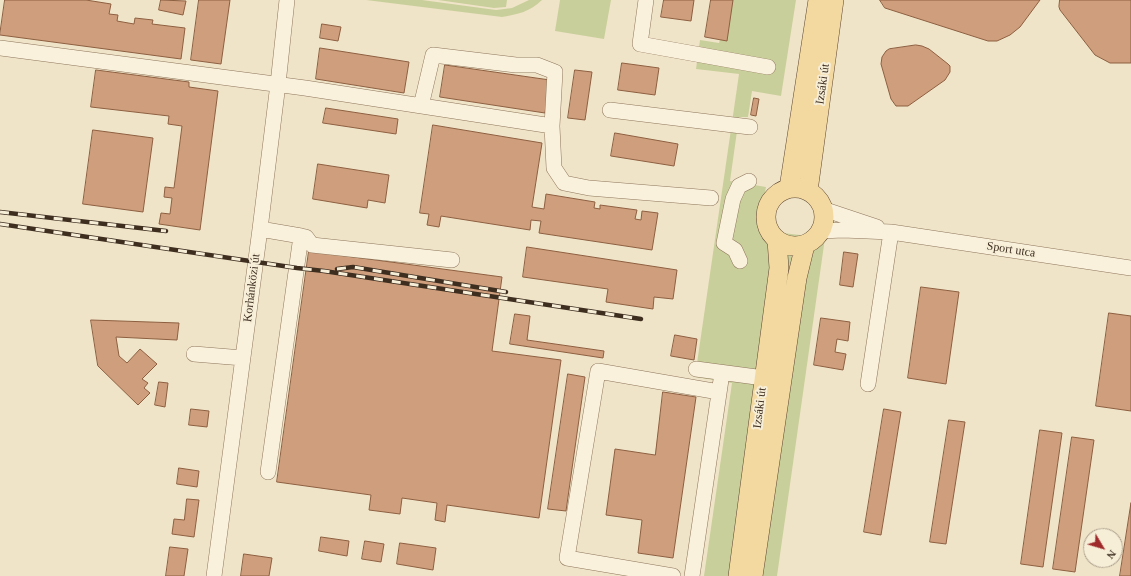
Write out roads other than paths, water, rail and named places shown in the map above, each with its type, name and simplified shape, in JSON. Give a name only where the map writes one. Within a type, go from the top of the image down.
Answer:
[{"type":"main road","name":"Izsáki út","points":[[789,188],[818,0]]},
{"type":"main road","name":"Izsáki út","points":[[808,191],[834,0]]},
{"type":"main road","points":[[789,188],[802,188],[808,191],[818,198],[824,208],[824,220],[821,231],[816,238],[805,245],[788,246],[777,240],[768,229],[766,222],[768,207],[776,195],[789,188]]},
{"type":"main road","name":"Izsáki út","points":[[738,576],[779,268],[777,240]]},
{"type":"main road","name":"Izsáki út","points":[[753,576],[797,278],[805,245]]},
{"type":"street","name":"Korhánközi út","points":[[214,576],[260,228],[287,0]]},
{"type":"street","points":[[646,0],[640,44],[768,67]]},
{"type":"street","points":[[823,0],[826,3],[832,21]]},
{"type":"street","points":[[0,48],[278,84],[552,126]]},
{"type":"street","points":[[421,106],[433,55],[516,65],[537,65],[555,72],[552,126],[554,168],[564,183],[589,188],[710,198]]},
{"type":"street","points":[[610,110],[750,127]]},
{"type":"street","points":[[740,261],[735,250],[724,243],[733,199],[742,181]]},
{"type":"street","points":[[824,208],[891,232]]},
{"type":"street","points":[[260,228],[306,237],[312,245],[452,260]]},
{"type":"street","points":[[821,231],[842,230],[891,232]]},
{"type":"street","points":[[868,384],[891,232]]},
{"type":"street","name":"Sport utca","points":[[891,232],[1131,268]]},
{"type":"street","points":[[268,472],[301,236]]},
{"type":"street","points":[[194,354],[243,358]]},
{"type":"street","points":[[696,369],[764,378]]},
{"type":"street","points":[[673,576],[567,558],[598,372],[719,392]]},
{"type":"street","points":[[692,576],[722,373]]},
{"type":"railway","points":[[0,212],[166,231]]},
{"type":"railway","points":[[0,224],[641,319]]},
{"type":"railway","points":[[337,269],[353,267],[506,292]]}]
